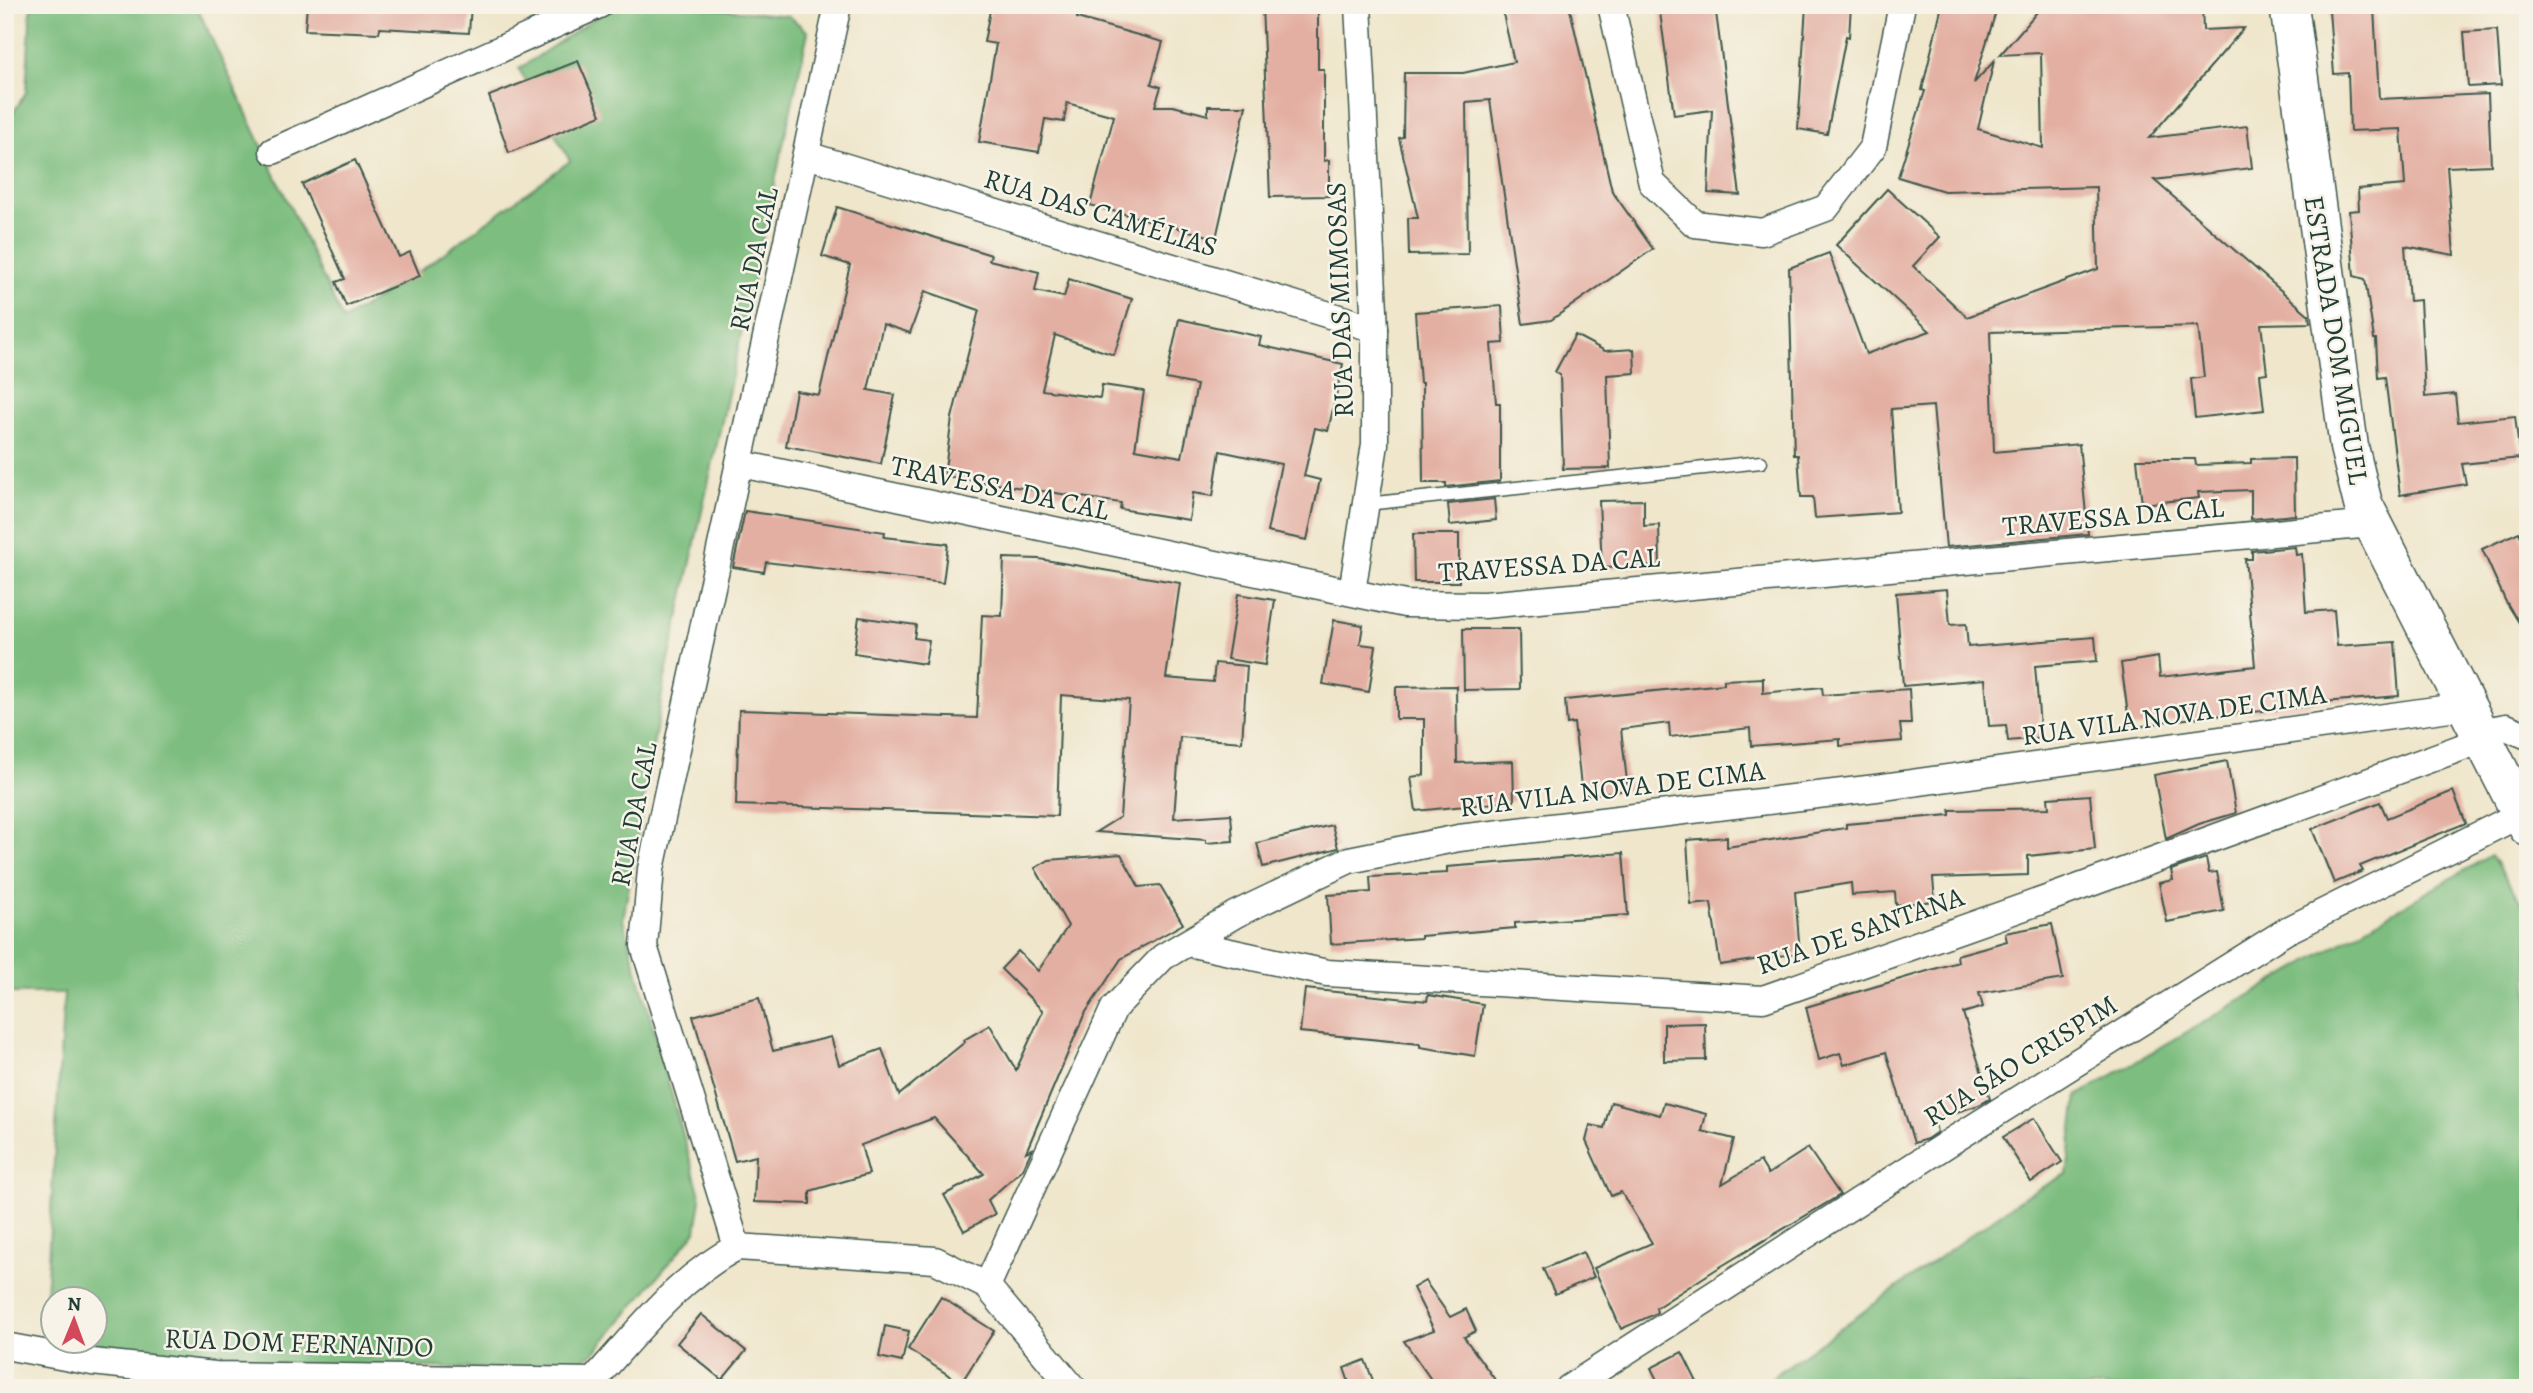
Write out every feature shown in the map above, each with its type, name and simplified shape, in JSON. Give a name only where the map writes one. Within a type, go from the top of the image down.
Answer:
[{"type":"main road","name":"ESTRADA DOM MIGUEL","points":[[2290,5],[2349,447],[2363,504],[2524,821]]},
{"type":"street","points":[[273,151],[599,5]]},
{"type":"street","name":"RUA DA CAL","points":[[737,1247],[644,946],[651,869],[741,464],[838,5]]},
{"type":"street","name":"RUA DAS MIMOSAS","points":[[1352,592],[1375,444],[1376,329],[1358,5]]},
{"type":"street","points":[[1611,5],[1653,183],[1695,224],[1762,232],[1826,208],[1873,147],[1902,5]]},
{"type":"street","name":"RUA DAS CAMÉLIAS","points":[[807,155],[1376,329]]},
{"type":"street","name":"TRAVESSA DA CAL","points":[[741,464],[1405,604],[1484,605],[2372,524]]},
{"type":"street","points":[[2475,726],[2506,727],[2524,732],[2528,736]]},
{"type":"street","name":"RUA DE SANTANA","points":[[1188,943],[1327,973],[1763,999],[2058,895],[2475,726]]},
{"type":"street","name":"RUA VILA NOVA DE CIMA","points":[[987,1286],[1114,1008],[1163,957],[1236,914],[1349,860],[1459,838],[1876,788],[2475,726]]},
{"type":"street","name":"RUA SÃO CRISPIM","points":[[1570,1388],[1943,1146],[2286,931],[2524,821]]},
{"type":"street","points":[[593,1384],[675,1290],[709,1261],[737,1247],[935,1260],[987,1286],[1073,1388]]},
{"type":"street","name":"RUA DOM FERNANDO","points":[[5,1346],[92,1362],[215,1375],[593,1384]]},
{"type":"lane","points":[[1366,504],[1762,462]]},
{"type":"green space","points":[[31,5],[196,5],[343,320],[414,275],[570,161],[519,69],[614,5],[682,5],[789,16],[808,32],[664,683],[623,920],[701,1199],[696,1231],[594,1353],[564,1371],[124,1359],[108,1353],[108,1284],[47,1284],[64,993],[5,993],[5,126],[26,92]]},
{"type":"green space","points":[[2491,855],[2528,913],[2528,1388],[1757,1388],[2025,1196],[2067,1174],[2077,1096]]},
{"type":"building","points":[[307,5],[471,5],[469,33],[380,28],[379,33],[305,30]]},
{"type":"building","points":[[991,5],[1079,5],[1077,18],[1163,42],[1151,84],[1161,87],[1155,106],[1173,106],[1208,115],[1208,106],[1246,106],[1216,238],[1090,205],[1114,116],[1067,103],[1064,122],[1045,119],[1039,152],[979,142],[996,44],[984,42]]},
{"type":"building","points":[[1262,5],[1318,5],[1318,69],[1324,69],[1324,161],[1329,160],[1329,196],[1270,197]]},
{"type":"building","points":[[1501,5],[1569,5],[1612,191],[1653,249],[1551,320],[1523,324],[1490,100],[1466,102],[1468,254],[1409,255],[1408,218],[1418,218],[1399,138],[1403,137],[1404,73],[1463,73],[1514,62]]},
{"type":"building","points":[[1659,5],[1715,5],[1740,195],[1708,193],[1712,110],[1674,115]]},
{"type":"building","points":[[1806,5],[1851,5],[1849,37],[1846,36],[1827,134],[1798,129]]},
{"type":"building","points":[[1942,5],[1998,5],[1974,83],[1994,61],[1978,129],[2043,148],[2041,53],[2000,55],[2043,5],[2202,5],[2203,30],[2244,28],[2149,138],[2247,126],[2252,168],[2154,180],[2309,315],[2310,323],[2261,324],[2267,373],[2260,374],[2264,410],[2195,418],[2191,379],[2204,377],[2198,326],[1990,332],[1994,452],[2079,444],[2088,534],[1946,547],[1933,406],[1891,409],[1898,512],[1815,518],[1813,497],[1801,497],[1798,455],[1794,455],[1789,268],[1829,253],[1866,354],[1930,331],[1836,245],[1887,189],[1940,237],[1913,266],[1967,317],[2098,269],[2096,187],[1944,191],[1898,177],[1925,91],[1922,90]]},
{"type":"building","points":[[2374,8],[2379,99],[2488,94],[2491,165],[2447,167],[2454,255],[2405,246],[2409,301],[2420,300],[2425,397],[2455,394],[2458,422],[2515,416],[2520,458],[2462,464],[2466,484],[2400,495],[2385,377],[2378,378],[2376,339],[2365,279],[2354,276],[2349,211],[2359,210],[2358,189],[2405,185],[2401,129],[2350,131],[2348,73],[2334,74],[2329,11]]},
{"type":"building","points":[[2497,30],[2501,85],[2468,87],[2464,32]]},
{"type":"building","points":[[578,61],[601,115],[509,153],[489,96]]},
{"type":"building","points":[[355,160],[399,257],[410,252],[420,276],[346,306],[336,282],[345,279],[302,184]]},
{"type":"building","points":[[837,207],[991,255],[989,260],[1039,272],[1035,291],[1064,297],[1069,279],[1132,299],[1114,355],[1055,335],[1042,390],[1100,398],[1102,385],[1144,391],[1135,449],[1182,457],[1197,385],[1166,379],[1179,319],[1261,337],[1259,345],[1343,364],[1328,431],[1315,428],[1304,476],[1320,480],[1307,540],[1267,532],[1281,464],[1220,451],[1213,496],[1193,493],[1189,520],[1120,509],[1121,503],[944,476],[952,418],[979,310],[925,291],[910,333],[883,324],[868,390],[895,395],[881,464],[786,446],[796,391],[819,395],[850,265],[822,256]]},
{"type":"building","points":[[1502,306],[1504,343],[1491,344],[1496,403],[1500,403],[1500,481],[1446,487],[1446,483],[1423,483],[1422,383],[1415,312]]},
{"type":"building","points":[[1575,335],[1605,351],[1634,349],[1635,373],[1607,375],[1610,468],[1563,469],[1560,375],[1555,372]]},
{"type":"building","points":[[2294,458],[2295,515],[2251,519],[2251,490],[2198,492],[2199,498],[2142,504],[2137,459],[2195,459],[2196,465]]},
{"type":"building","points":[[1494,499],[1496,520],[1450,525],[1448,504]]},
{"type":"building","points":[[1644,500],[1644,526],[1659,525],[1660,566],[1602,568],[1599,501]]},
{"type":"building","points":[[745,511],[885,532],[884,537],[948,544],[943,583],[766,562],[764,572],[733,567]]},
{"type":"building","points":[[2519,532],[2528,553],[2528,637],[2505,600],[2482,549]]},
{"type":"building","points":[[1413,534],[1459,534],[1459,582],[1414,582]]},
{"type":"building","points":[[2295,547],[2296,555],[2302,554],[2306,612],[2334,610],[2337,646],[2395,642],[2399,696],[2310,703],[2311,706],[2167,721],[2130,729],[2121,663],[2158,657],[2160,677],[2255,666],[2245,559],[2252,559],[2252,551]]},
{"type":"building","points":[[1004,558],[1039,559],[1180,583],[1166,678],[1213,682],[1215,663],[1247,666],[1242,742],[1180,737],[1174,818],[1231,814],[1233,841],[1206,843],[1206,840],[1096,832],[1120,817],[1129,700],[1061,695],[1057,816],[736,805],[739,710],[977,718],[982,615],[1002,616]]},
{"type":"building","points":[[1947,589],[1950,625],[1966,624],[1968,647],[2095,637],[2097,661],[2035,666],[2041,738],[2008,741],[2006,725],[1989,726],[1985,679],[1903,686],[1896,593]]},
{"type":"building","points":[[1238,594],[1275,600],[1265,665],[1227,659]]},
{"type":"building","points":[[859,617],[916,625],[914,638],[929,640],[925,664],[854,653]]},
{"type":"building","points":[[1334,620],[1363,625],[1360,644],[1376,646],[1369,692],[1323,684]]},
{"type":"building","points":[[1463,629],[1519,629],[1520,689],[1464,690]]},
{"type":"building","points":[[1763,678],[1763,693],[1822,687],[1823,695],[1909,689],[1911,724],[1900,724],[1902,741],[1840,746],[1840,739],[1751,746],[1750,728],[1670,737],[1669,723],[1621,729],[1628,790],[1582,795],[1574,723],[1567,724],[1565,700],[1724,684],[1724,680]]},
{"type":"building","points":[[1456,686],[1457,763],[1513,761],[1514,801],[1416,811],[1411,777],[1424,775],[1424,719],[1396,719],[1396,687]]},
{"type":"building","points":[[2227,761],[2236,813],[2199,824],[2166,839],[2154,775]]},
{"type":"building","points":[[2453,791],[2466,823],[2360,866],[2363,871],[2334,883],[2312,829],[2380,802],[2387,818]]},
{"type":"building","points":[[2090,795],[2095,849],[2028,856],[2028,875],[1933,878],[1935,901],[1896,905],[1895,892],[1852,895],[1851,883],[1795,892],[1800,953],[1720,965],[1711,903],[1691,905],[1687,840],[1727,837],[1727,847],[1846,828],[1846,824],[1950,815],[1950,810],[2049,808],[2048,798]]},
{"type":"building","points":[[1332,825],[1338,848],[1263,867],[1257,843]]},
{"type":"building","points":[[1623,853],[1628,915],[1515,923],[1515,928],[1331,944],[1328,895],[1371,892],[1370,877],[1447,873],[1447,867]]},
{"type":"building","points":[[1121,854],[1139,887],[1160,885],[1183,924],[1121,959],[1084,1015],[1026,1152],[1032,1149],[1023,1169],[988,1200],[995,1214],[964,1231],[944,1195],[984,1174],[934,1118],[861,1145],[869,1174],[810,1191],[810,1204],[754,1202],[756,1156],[735,1161],[693,1016],[759,998],[773,1051],[831,1037],[839,1065],[882,1049],[899,1095],[965,1042],[964,1040],[990,1025],[1016,1070],[1043,1011],[1001,969],[1018,951],[1038,971],[1068,926],[1035,868],[1049,860]]},
{"type":"building","points":[[2206,858],[2209,873],[2217,872],[2224,911],[2167,922],[2159,883],[2173,880],[2171,870]]},
{"type":"building","points":[[2052,924],[2063,979],[1979,993],[1983,1007],[1963,1013],[1990,1099],[1934,1119],[1937,1132],[1927,1139],[1914,1143],[1886,1052],[1844,1065],[1840,1053],[1819,1060],[1806,1007],[1958,962],[1957,955],[2007,941],[2005,933]]},
{"type":"building","points":[[1305,989],[1427,1001],[1428,995],[1483,1004],[1475,1056],[1420,1047],[1420,1044],[1300,1032]]},
{"type":"building","points":[[1705,1023],[1706,1060],[1664,1061],[1664,1024]]},
{"type":"building","points":[[1611,1102],[1660,1115],[1664,1103],[1706,1114],[1702,1131],[1734,1139],[1722,1184],[1760,1161],[1768,1174],[1808,1148],[1840,1195],[1715,1270],[1656,1308],[1657,1312],[1653,1315],[1621,1329],[1594,1268],[1652,1243],[1621,1192],[1611,1196],[1586,1141],[1590,1125],[1604,1128]]},
{"type":"building","points":[[2034,1118],[2062,1162],[2031,1182],[2003,1137]]},
{"type":"building","points":[[1583,1252],[1594,1277],[1555,1294],[1543,1269]]},
{"type":"building","points":[[1425,1281],[1450,1317],[1466,1309],[1476,1331],[1464,1337],[1501,1388],[1437,1388],[1404,1341],[1434,1330],[1413,1288]]},
{"type":"building","points":[[941,1297],[994,1331],[961,1383],[908,1349]]},
{"type":"building","points":[[701,1314],[746,1351],[722,1380],[677,1343]]},
{"type":"building","points":[[885,1326],[909,1331],[902,1362],[879,1357]]},
{"type":"building","points":[[1682,1352],[1700,1388],[1661,1388],[1651,1368]]},
{"type":"building","points":[[1365,1360],[1376,1388],[1351,1388],[1344,1368]]}]
